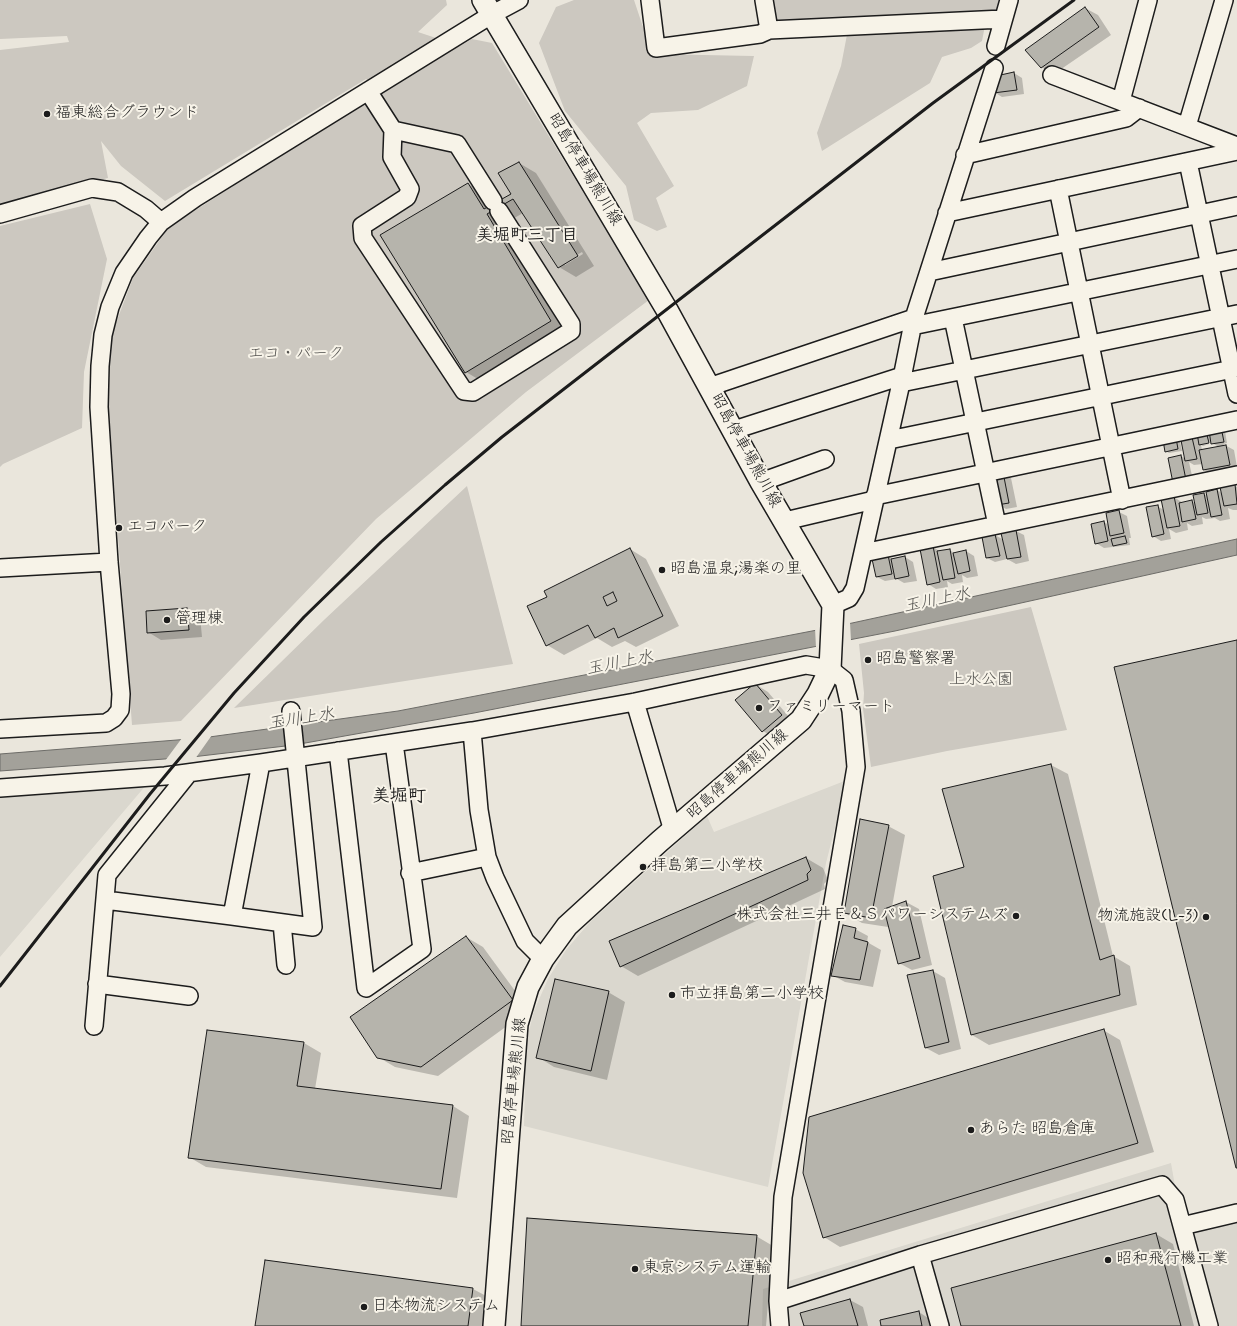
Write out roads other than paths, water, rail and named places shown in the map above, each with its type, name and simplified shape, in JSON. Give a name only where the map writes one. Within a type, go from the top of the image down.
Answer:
[{"type":"main road","name":"昭島停車場熊川線","points":[[487,7],[654,288],[734,430],[761,482],[785,521],[833,614],[831,660],[818,694],[801,720],[673,831],[660,840],[567,926],[543,959],[528,987],[518,1024],[494,1326]]},
{"type":"street","points":[[0,729],[106,723],[114,718],[120,710],[99,407],[103,335],[110,307],[124,273],[161,222],[195,198],[368,90],[487,7],[519,0]]},
{"type":"street","points":[[650,0],[656,48],[760,34],[769,30],[1003,19]]},
{"type":"street","points":[[764,0],[769,30]]},
{"type":"street","points":[[996,46],[1009,0]]},
{"type":"street","points":[[1121,101],[1148,0]]},
{"type":"street","points":[[1187,126],[1224,0]]},
{"type":"street","points":[[833,614],[849,598],[855,588],[864,553],[874,498],[889,440],[913,322],[965,154],[994,68]]},
{"type":"street","points":[[1052,75],[1237,146]]},
{"type":"street","points":[[368,90],[393,130],[392,157],[410,189],[407,197],[362,226],[363,238],[464,391],[473,392],[571,331],[572,324],[457,144],[393,130]]},
{"type":"street","points":[[965,154],[1126,118],[1139,108]]},
{"type":"street","points":[[947,213],[1237,151]]},
{"type":"street","points":[[1188,162],[1210,265],[1229,315],[1237,394]]},
{"type":"street","points":[[0,214],[92,188],[118,192],[146,209],[161,222]]},
{"type":"street","points":[[1058,189],[1122,500]]},
{"type":"street","points":[[929,272],[1237,206]]},
{"type":"street","points":[[709,387],[913,322],[953,318],[1237,259]]},
{"type":"street","points":[[734,430],[902,380],[964,370],[1229,315]]},
{"type":"street","points":[[953,318],[985,473],[998,525]]},
{"type":"street","points":[[889,440],[1234,368]]},
{"type":"street","points":[[785,521],[874,498],[985,473],[1237,420]]},
{"type":"street","points":[[761,482],[825,459]]},
{"type":"street","points":[[864,553],[1237,475]]},
{"type":"street","points":[[0,568],[109,562]]},
{"type":"street","points":[[0,788],[189,773],[472,731],[635,702],[831,660],[844,680],[851,711],[856,767],[783,1198],[778,1301],[780,1326]]},
{"type":"street","points":[[635,702],[673,831]]},
{"type":"street","points":[[105,900],[313,927],[291,711]]},
{"type":"street","points":[[472,731],[479,810],[487,857],[495,878],[525,941],[543,959]]},
{"type":"street","points":[[338,751],[366,988],[422,949],[410,873],[394,743]]},
{"type":"street","points":[[232,916],[261,763]]},
{"type":"street","points":[[94,1026],[107,875],[189,773]]},
{"type":"street","points":[[410,873],[487,857]]},
{"type":"street","points":[[282,923],[286,965]]},
{"type":"street","points":[[97,984],[189,996]]},
{"type":"street","points":[[778,1301],[920,1255],[1162,1184],[1175,1200],[1209,1326]]},
{"type":"street","points":[[1182,1226],[1237,1213]]},
{"type":"street","points":[[920,1255],[940,1326]]},
{"type":"railway","points":[[0,986],[150,794],[234,693],[304,617],[381,542],[502,437],[933,103],[1074,0]]},
{"type":"place","name":"福東総合グラウンド","points":[[47,114]]},
{"type":"place","name":"エコパーク","points":[[119,528]]},
{"type":"place","name":"昭島温泉;湯楽の里","points":[[662,570]]},
{"type":"place","name":"管理棟","points":[[167,620]]},
{"type":"place","name":"昭島警察署","points":[[868,660]]},
{"type":"place","name":"ファミリーマート","points":[[759,708]]},
{"type":"place","name":"拝島第二小学校","points":[[643,867]]},
{"type":"place","name":"株式会社三井Ｅ＆Ｓパワーシステムズ","points":[[1016,916]]},
{"type":"place","name":"物流施設(L-3)","points":[[1206,917]]},
{"type":"place","name":"市立拝島第二小学校","points":[[672,995]]},
{"type":"place","name":"あらた 昭島倉庫","points":[[971,1130]]},
{"type":"place","name":"昭和飛行機工業","points":[[1108,1260]]},
{"type":"place","name":"東京システム運輸","points":[[635,1269]]},
{"type":"place","name":"日本物流システム","points":[[364,1307]]},
{"type":"district","name":"美堀町三丁目","points":[[527,236]]},
{"type":"district","name":"美堀町","points":[[399,797]]},
{"type":"park label","name":"エコ・パーク","points":[[296,355]]},
{"type":"park label","name":"上水公園","points":[[981,681]]},
{"type":"water label","name":"玉川上水","points":[[937,601]]},
{"type":"water label","name":"玉川上水","points":[[620,664]]},
{"type":"water label","name":"玉川上水","points":[[301,720]]}]
